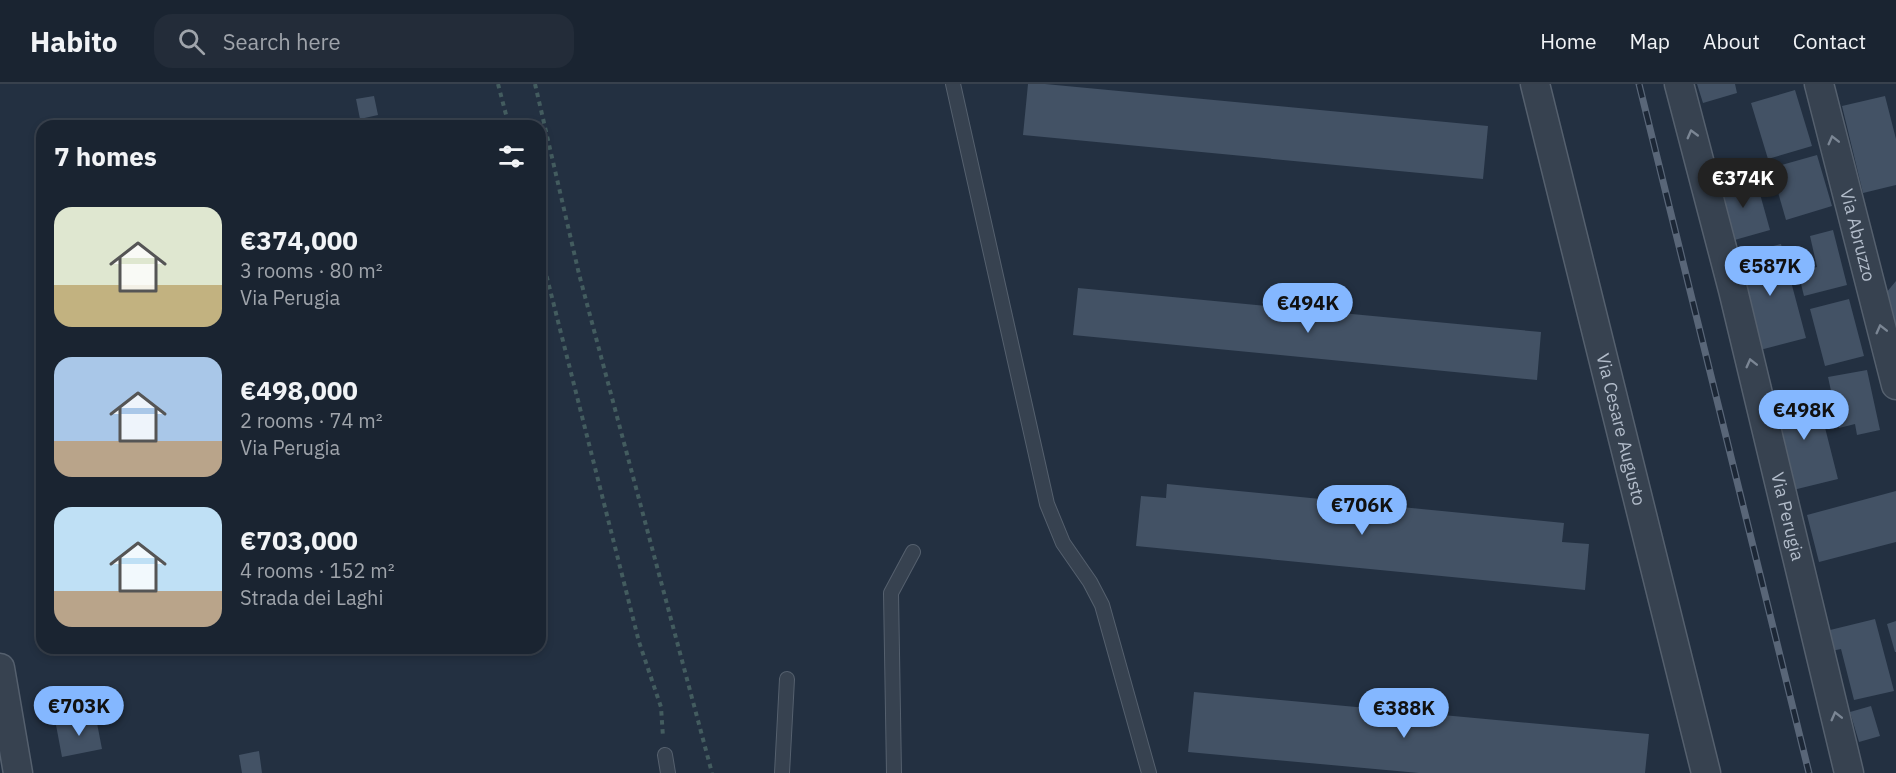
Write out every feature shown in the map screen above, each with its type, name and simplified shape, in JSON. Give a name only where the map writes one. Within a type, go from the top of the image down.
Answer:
[{"type":"street","name":"Via Cesare Augusto","points":[[1535,84],[1706,773]]},
{"type":"street","name":"Via Perugia","points":[[1679,84],[1736,302],[1849,773]]},
{"type":"street","name":"Via Abruzzo","points":[[1819,84],[1896,386]]},
{"type":"street","points":[[0,668],[18,773]]},
{"type":"lane","points":[[953,84],[1047,504],[1063,543],[1090,582],[1102,605],[1149,773]]},
{"type":"lane","points":[[894,773],[891,593],[913,552]]},
{"type":"lane","points":[[782,773],[787,679]]},
{"type":"lane","points":[[665,755],[668,773]]},
{"type":"path","points":[[498,84],[507,120]]},
{"type":"path","points":[[535,84],[543,120]]},
{"type":"path","points":[[546,132],[579,274],[712,773]]},
{"type":"path","points":[[546,274],[639,642],[661,707],[665,755]]},
{"type":"building","points":[[1028,84],[1488,126],[1483,179],[1023,135]]},
{"type":"building","points":[[1697,84],[1735,84],[1737,93],[1703,103]]},
{"type":"building","points":[[1795,90],[1812,146],[1768,159],[1751,103]]},
{"type":"building","points":[[374,96],[378,115],[360,119],[356,99]]},
{"type":"building","points":[[1885,96],[1896,139],[1896,185],[1863,193],[1842,106]]},
{"type":"building","points":[[1817,155],[1832,206],[1786,220],[1771,168]]},
{"type":"building","points":[[1755,176],[1770,230],[1731,241],[1716,187]]},
{"type":"building","points":[[1833,230],[1847,285],[1804,296],[1798,272],[1817,267],[1810,236]]},
{"type":"building","points":[[1781,244],[1806,338],[1760,350],[1734,256]]},
{"type":"building","points":[[1896,281],[1896,326],[1895,326],[1886,293]]},
{"type":"building","points":[[1078,288],[1541,332],[1537,380],[1073,335]]},
{"type":"building","points":[[1849,299],[1864,356],[1825,366],[1810,309]]},
{"type":"building","points":[[1867,370],[1880,430],[1857,435],[1855,424],[1839,428],[1828,377]]},
{"type":"building","points":[[1816,392],[1838,479],[1793,490],[1771,403]]},
{"type":"building","points":[[1167,484],[1564,523],[1562,542],[1589,544],[1585,590],[1136,546],[1141,496],[1166,498]]},
{"type":"building","points":[[1896,491],[1896,542],[1819,562],[1807,515]]},
{"type":"building","points":[[1875,619],[1894,691],[1854,700],[1841,649],[1831,651],[1826,631]]},
{"type":"building","points":[[1896,621],[1896,652],[1895,652],[1887,624]]},
{"type":"building","points":[[1194,692],[1649,734],[1645,773],[1419,773],[1188,752]]},
{"type":"building","points":[[1871,706],[1880,736],[1859,742],[1850,712]]},
{"type":"building","points":[[96,718],[102,749],[62,757],[56,725]]},
{"type":"building","points":[[259,751],[262,773],[242,773],[239,755]]},
{"type":"railway","points":[[1639,84],[1809,773]]}]
